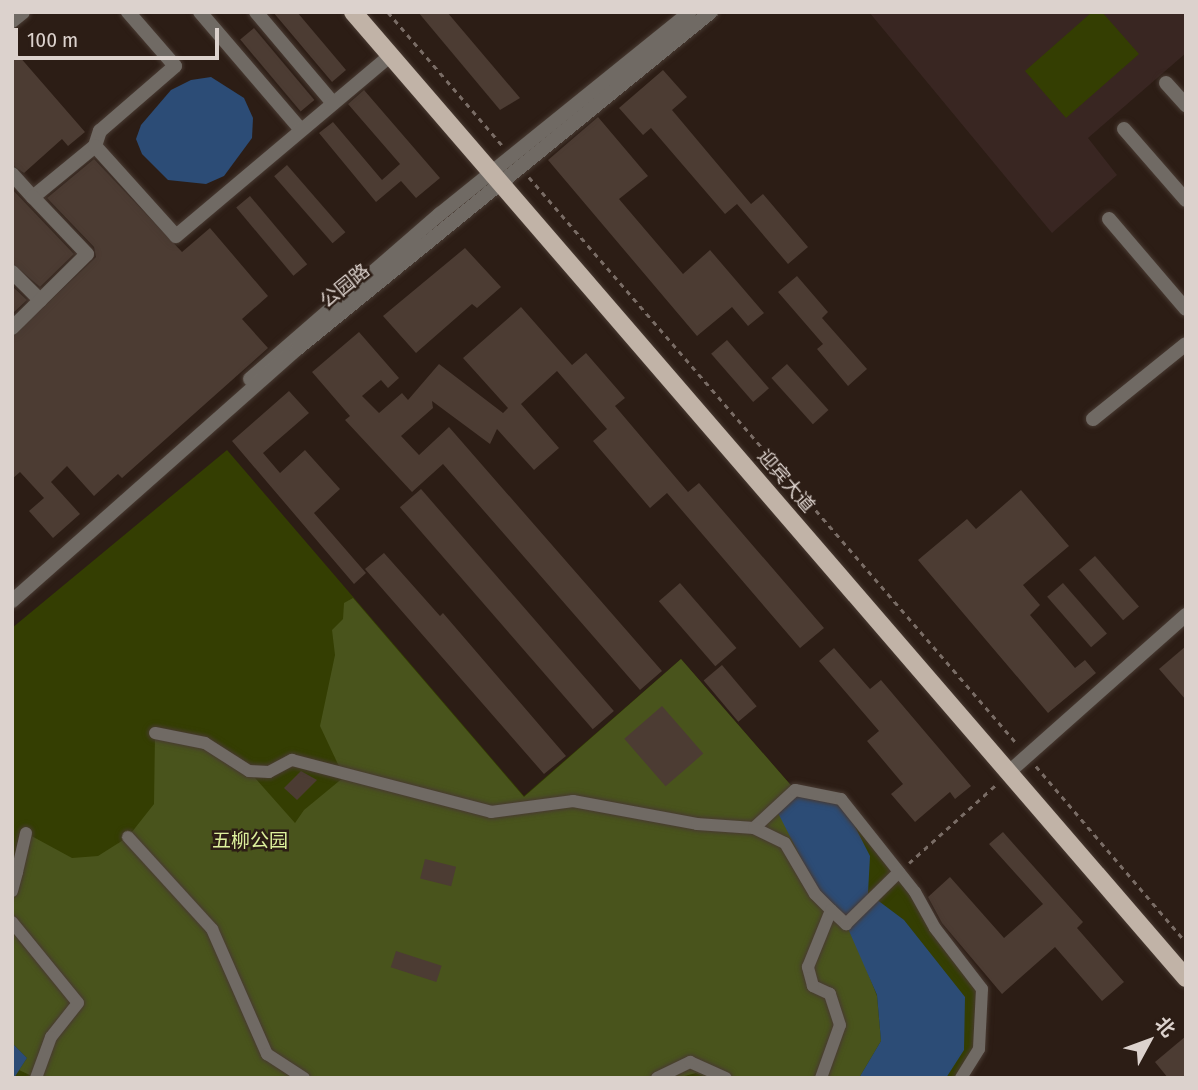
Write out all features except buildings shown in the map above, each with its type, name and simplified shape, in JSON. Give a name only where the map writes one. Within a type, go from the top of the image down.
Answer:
[{"type":"main road","name":"迎宾大道","points":[[353,12],[391,55],[506,170]]},
{"type":"main road","name":"迎宾大道","points":[[367,12],[1186,960]]},
{"type":"main road","name":"迎宾大道","points":[[1018,764],[1186,978]]},
{"type":"street","points":[[12,21],[23,12]]},
{"type":"street","points":[[33,197],[96,146],[100,131],[175,66],[128,12]]},
{"type":"street","points":[[200,12],[301,130]]},
{"type":"street","points":[[256,12],[333,103]]},
{"type":"street","points":[[12,592],[286,345],[506,170],[690,12]]},
{"type":"street","name":"公园路","points":[[12,601],[297,349],[506,170],[711,12]]},
{"type":"street","points":[[96,146],[176,236],[391,55]]},
{"type":"street","points":[[1166,83],[1186,106]]},
{"type":"street","points":[[1124,129],[1186,200]]},
{"type":"street","points":[[12,174],[87,254],[12,328]]},
{"type":"street","points":[[1109,219],[1186,309]]},
{"type":"street","points":[[12,272],[40,300]]},
{"type":"street","points":[[1094,419],[1186,344]]},
{"type":"street","points":[[1018,764],[1186,615]]},
{"type":"street","points":[[155,733],[205,743],[249,771],[269,772],[292,760],[491,812],[573,801],[697,824],[754,828],[785,843],[816,894],[846,924],[899,872]]},
{"type":"street","points":[[754,828],[795,790],[841,799],[899,872],[982,989],[979,1049],[961,1078]]},
{"type":"street","points":[[12,891],[26,833]]},
{"type":"street","points":[[128,837],[212,929],[267,1054],[304,1078]]},
{"type":"street","points":[[821,1078],[840,1026],[830,994],[813,986],[808,967],[831,910]]},
{"type":"street","points":[[12,922],[78,1003],[51,1037],[36,1078]]},
{"type":"street","points":[[657,1078],[690,1062],[726,1078]]},
{"type":"path","points":[[388,12],[506,170],[1018,764],[1186,942]]},
{"type":"path","points":[[899,872],[1018,764]]},
{"type":"shaded area","points":[[869,12],[1184,12],[1186,53],[1088,138],[1117,175],[1052,233]]},
{"type":"green space","points":[[1092,12],[1102,12],[1139,54],[1066,118],[1025,71]]},
{"type":"green space","name":"五柳公园","points":[[227,450],[524,796],[681,659],[795,790],[841,799],[982,989],[979,1049],[961,1078],[12,1078],[12,628]]},
{"type":"green space","name":"五柳公园","points":[[353,598],[524,797],[681,659],[795,790],[877,996],[881,1041],[859,1078],[708,1078],[696,1073],[677,1078],[36,1078],[19,1070],[27,1058],[12,1043],[12,891],[26,833],[72,858],[98,856],[128,837],[154,804],[155,733],[205,743],[249,771],[295,823],[304,810],[344,777],[320,726],[335,655],[332,630],[343,619],[344,603]]},
{"type":"water","points":[[211,77],[244,98],[253,118],[252,138],[224,176],[206,184],[168,180],[142,154],[136,139],[141,125],[171,90],[191,80]]},
{"type":"water","points":[[795,790],[841,799],[870,856],[868,893],[904,920],[965,997],[964,1050],[946,1078],[859,1078],[881,1041],[877,995],[846,924],[825,905],[777,811]]},
{"type":"water","points":[[12,1043],[27,1058],[14,1078],[12,1078]]}]
